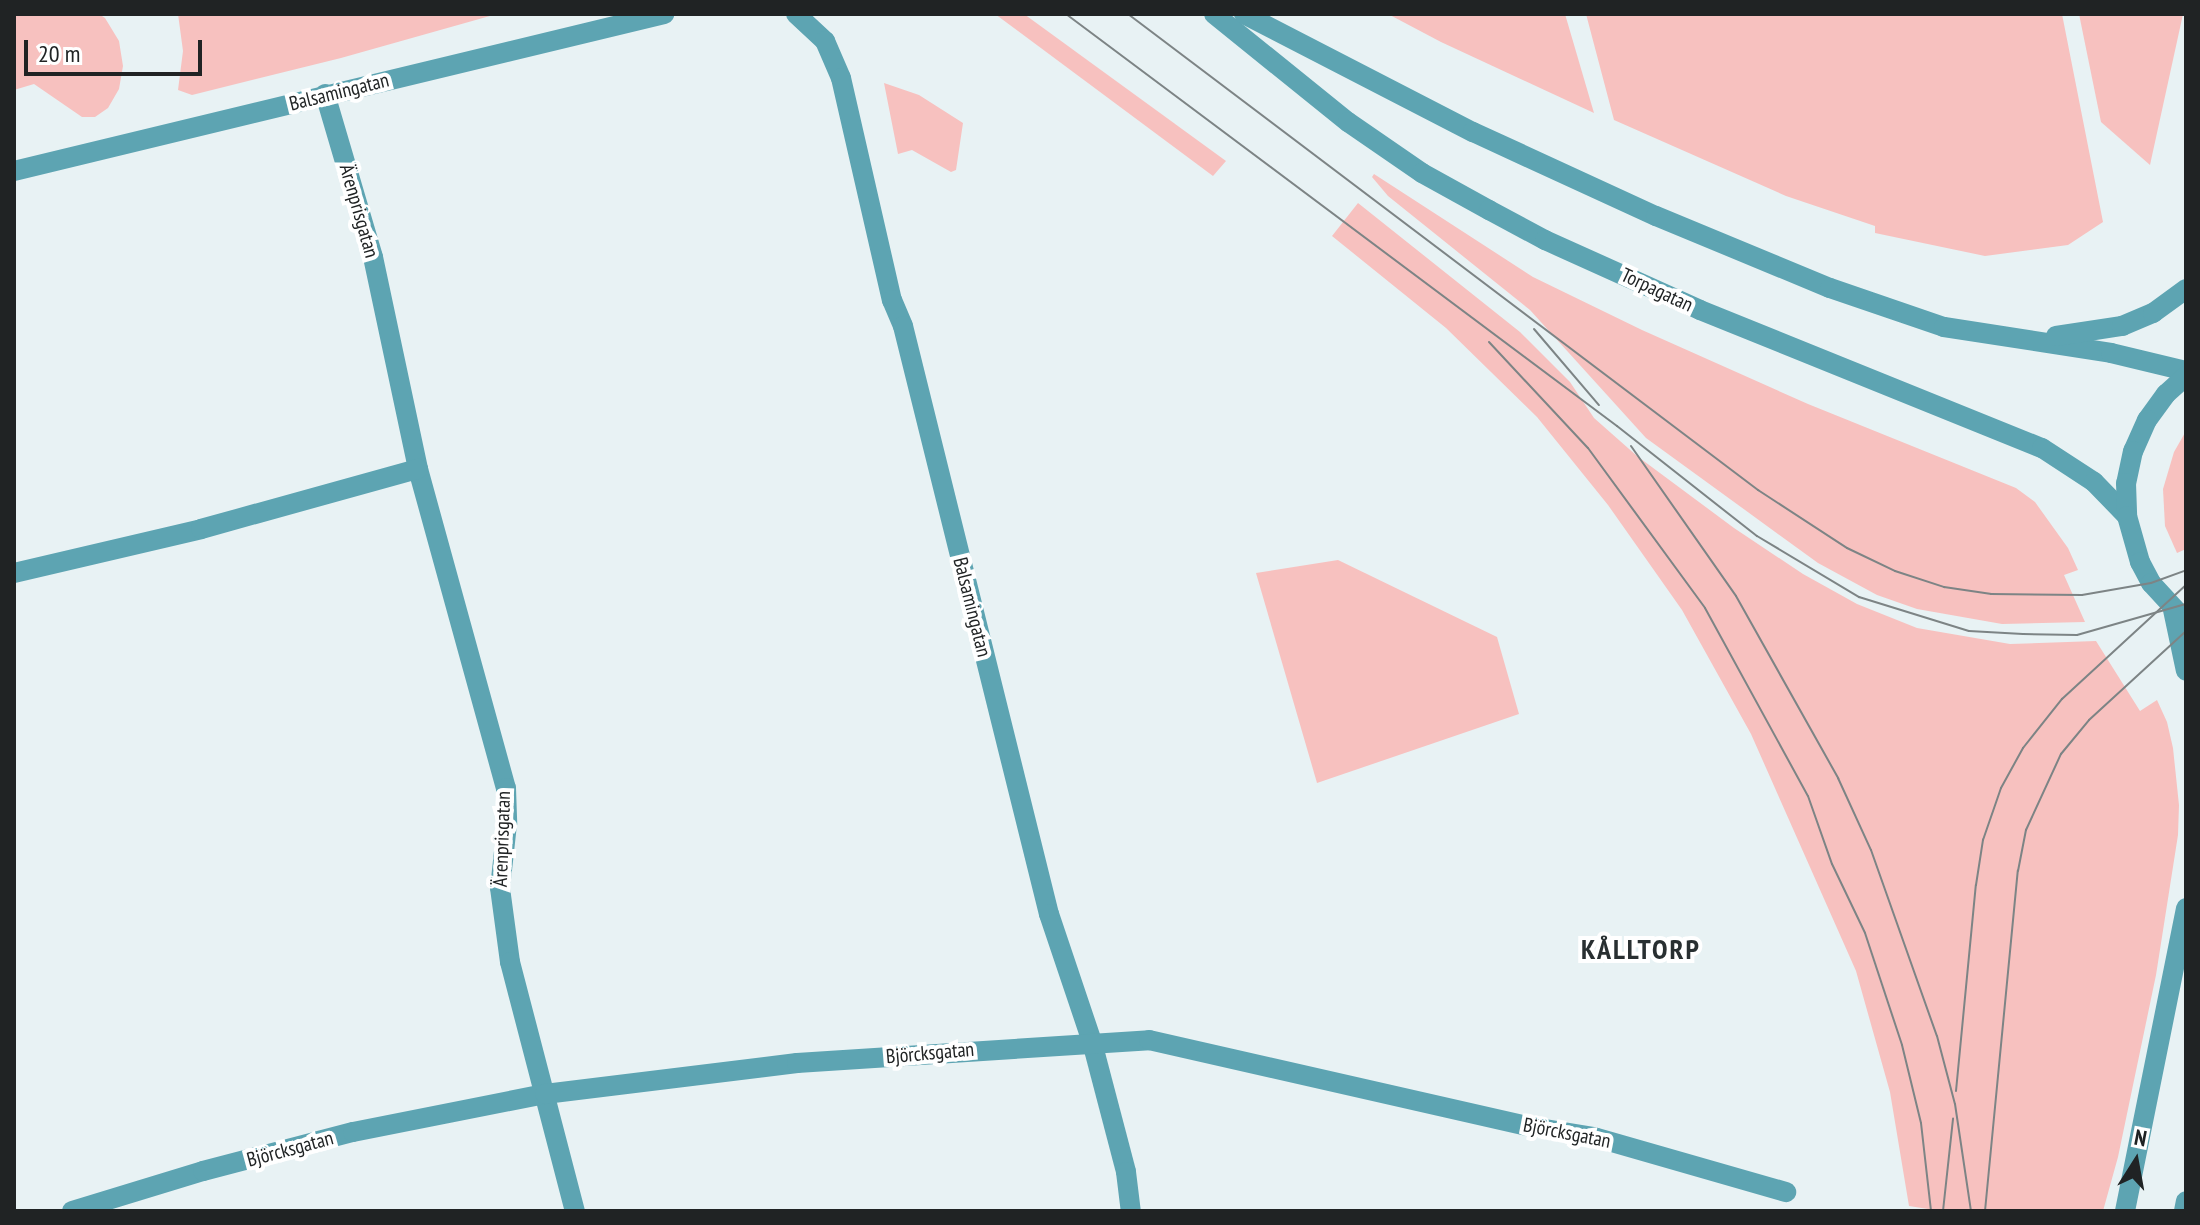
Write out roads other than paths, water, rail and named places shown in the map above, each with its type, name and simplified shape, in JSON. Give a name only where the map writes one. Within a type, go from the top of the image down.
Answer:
[{"type":"street","name":"Balsamingatan","points":[[14,171],[664,14]]},
{"type":"street","name":"Balsamingatan","points":[[796,14],[825,41],[841,78],[892,300],[903,326],[1049,914],[1092,1042],[1126,1172],[1131,1211]]},
{"type":"street","name":"Torpagatan","points":[[1214,14],[1348,122],[1422,173],[1489,210],[1545,240],[1728,322],[2042,448],[2094,482],[2127,516]]},
{"type":"street","name":"Torpagatan","points":[[1244,14],[1473,132],[1745,255],[1944,327],[2028,338],[2186,374]]},
{"type":"street","name":"Ärenprisgatan","points":[[325,94],[373,257],[418,469],[506,788],[500,888],[510,962],[575,1211]]},
{"type":"street","points":[[2028,338],[2088,333],[2122,326],[2153,313],[2186,289]]},
{"type":"street","name":"Torpagatan","points":[[2179,615],[2151,583],[2140,562],[2127,516],[2126,483],[2133,451],[2147,420],[2186,374]]},
{"type":"street","points":[[14,573],[201,529],[418,469]]},
{"type":"street","points":[[2179,615],[2186,671]]},
{"type":"street","points":[[2125,1211],[2186,908]]},
{"type":"street","name":"Björcksgatan","points":[[72,1211],[203,1171],[353,1132],[545,1094],[797,1063],[1149,1040],[1222,1054],[1533,1127],[1594,1137],[1786,1192]]},
{"type":"street","points":[[2184,1211],[2186,1201]]},
{"type":"tram line","points":[[1066,14],[1617,426],[1757,536],[1859,597],[1969,631],[2023,634],[2077,635],[2186,604]]},
{"type":"tram line","points":[[1128,14],[1758,490],[1847,548],[1895,571],[1944,587],[1991,594],[2082,595],[2151,583],[2186,570]]},
{"type":"tram line","points":[[1534,329],[1599,405]]},
{"type":"tram line","points":[[1489,342],[1588,448],[1705,608],[1808,796],[1832,864],[1865,933],[1902,1045],[1921,1123],[1931,1211]]},
{"type":"tram line","points":[[1631,446],[1736,596],[1838,778],[1871,850],[1937,1036],[1955,1104],[1971,1211]]},
{"type":"tram line","points":[[1956,1091],[1976,885],[1983,840],[2001,788],[2023,748],[2062,699],[2186,585]]},
{"type":"tram line","points":[[1985,1211],[2018,871],[2026,830],[2061,754],[2089,720],[2186,631]]},
{"type":"tram line","points":[[1943,1211],[1953,1119]]},
{"type":"district","name":"KÅLLTORP","points":[[1641,949]]}]
